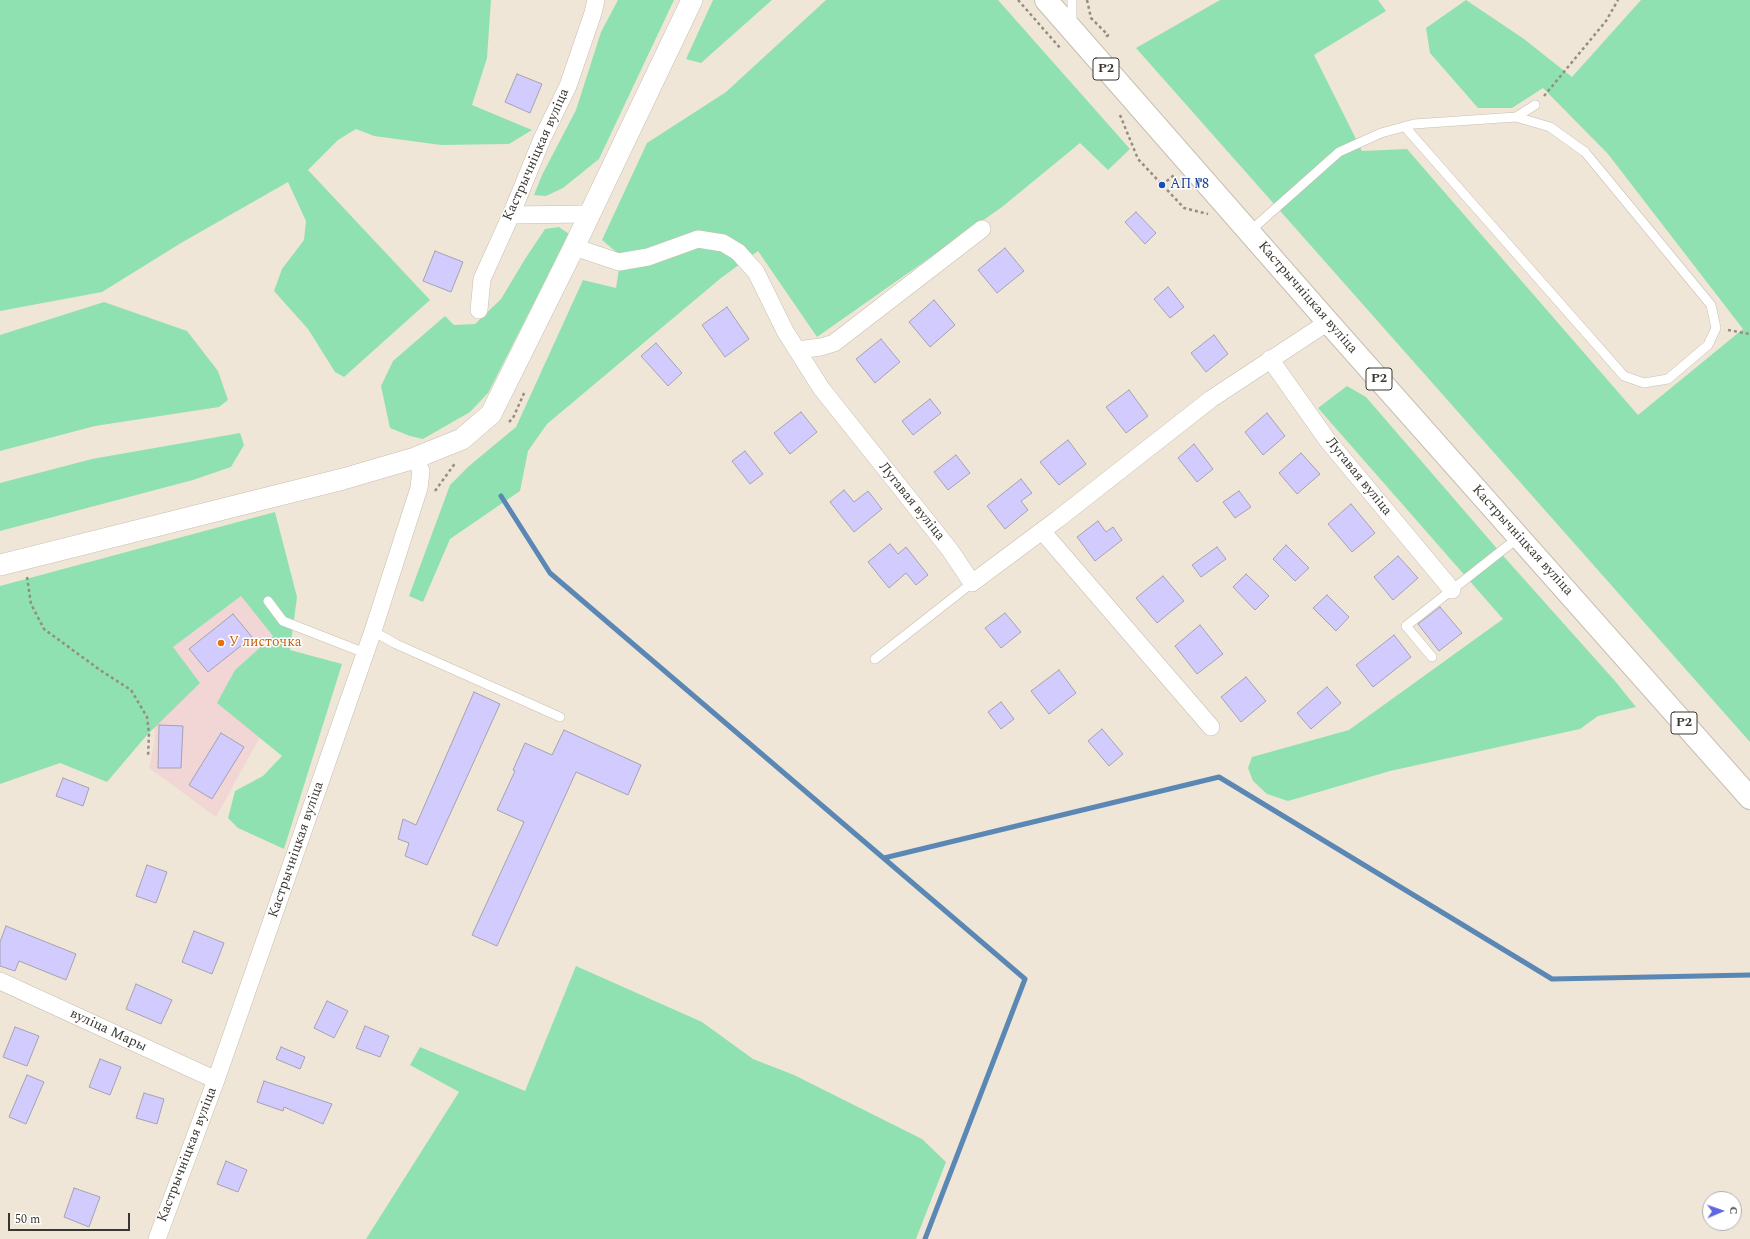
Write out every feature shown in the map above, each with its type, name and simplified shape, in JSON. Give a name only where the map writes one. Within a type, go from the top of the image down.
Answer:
[{"type":"main road","name":"Кастрычніцкая вуліца","points":[[1046,0],[1328,322],[1750,798]]},
{"type":"street","name":"Кастрычніцкая вуліца","points":[[479,310],[482,279],[511,215],[542,139],[568,86],[596,0]]},
{"type":"street","points":[[0,565],[343,479],[415,458],[462,439],[491,414],[574,247],[692,0]]},
{"type":"street","points":[[511,215],[589,214]]},
{"type":"street","points":[[797,350],[821,347],[834,343],[982,229]]},
{"type":"street","name":"Лугавая вуліца","points":[[574,247],[619,262],[648,257],[698,240],[723,243],[738,252],[756,272],[785,331],[820,388],[950,550],[972,583]]},
{"type":"street","points":[[972,583],[1042,531],[1211,399],[1328,322]]},
{"type":"street","name":"Лугавая вуліца","points":[[1270,359],[1328,441],[1452,590]]},
{"type":"street","name":"Кастрычніцкая вуліца","points":[[157,1239],[216,1080],[373,631],[419,488],[421,471],[415,458]]},
{"type":"street","points":[[1042,531],[1211,727]]},
{"type":"street","name":"вуліца Мары","points":[[0,981],[216,1080]]},
{"type":"lane","points":[[1072,0],[1072,30]]},
{"type":"lane","points":[[1516,117],[1535,105]]},
{"type":"lane","points":[[1249,232],[1339,152],[1381,133],[1405,126],[1439,122],[1516,117],[1550,127],[1585,152],[1711,305],[1716,328],[1708,345],[1668,379],[1644,384],[1624,376],[1405,126]]},
{"type":"lane","points":[[1432,657],[1406,626],[1519,537]]},
{"type":"lane","points":[[875,659],[972,583]]},
{"type":"lane","points":[[268,601],[283,621],[365,653]]},
{"type":"lane","points":[[373,631],[396,644],[560,717]]},
{"type":"path","points":[[1018,0],[1065,54]]},
{"type":"path","points":[[1087,0],[1091,18],[1108,35]]},
{"type":"path","points":[[1535,105],[1570,66],[1606,21],[1618,0]]},
{"type":"path","points":[[1116,110],[1138,159],[1184,208]]},
{"type":"path","points":[[1716,328],[1750,334]]},
{"type":"path","points":[[24,559],[32,604],[44,629],[100,670],[131,690],[147,717],[150,733],[148,757]]},
{"type":"shaded area","points":[[244,579],[290,650],[289,684],[216,817],[149,768],[155,739],[153,713],[123,666]]},
{"type":"green space","points":[[0,0],[491,0],[487,58],[472,105],[532,130],[509,144],[441,145],[374,136],[356,129],[338,140],[308,170],[430,300],[344,377],[335,372],[308,329],[274,291],[282,269],[304,240],[306,221],[288,182],[181,243],[102,292],[0,311]]},
{"type":"green space","points":[[618,0],[674,0],[599,159],[563,188],[546,196],[534,195],[542,175],[576,110],[601,32]]},
{"type":"green space","points":[[713,0],[772,0],[701,63],[686,59]]},
{"type":"green space","points":[[826,0],[998,0],[1130,149],[1108,170],[1080,143],[1002,207],[817,337],[758,251],[721,278],[547,424],[528,451],[520,491],[450,539],[423,602],[409,596],[450,485],[469,466],[516,427],[583,280],[616,288],[621,256],[602,240],[647,143],[726,92]]},
{"type":"green space","points":[[1220,0],[1378,0],[1386,11],[1314,55],[1362,151],[1407,149],[1638,415],[1743,329],[1608,154],[1543,88],[1512,108],[1478,108],[1430,53],[1426,28],[1466,0],[1524,39],[1572,77],[1641,0],[1750,0],[1750,742],[1136,48]]},
{"type":"green space","points":[[559,227],[569,234],[488,393],[470,412],[423,439],[410,436],[390,428],[381,386],[393,361],[445,316],[454,325],[475,324],[501,299],[545,229]]},
{"type":"green space","points":[[104,302],[187,331],[218,371],[228,400],[219,407],[95,426],[0,451],[0,335]]},
{"type":"green space","points":[[1347,386],[1366,397],[1506,559],[1615,681],[1636,707],[1598,716],[1580,729],[1390,771],[1288,801],[1267,794],[1253,781],[1248,768],[1252,757],[1349,730],[1503,619],[1318,408]]},
{"type":"green space","points":[[240,433],[244,445],[231,467],[193,480],[0,531],[0,483],[92,459]]},
{"type":"green space","points":[[275,512],[297,597],[290,650],[342,664],[284,849],[238,828],[228,818],[235,791],[263,776],[282,756],[217,703],[235,670],[273,636],[241,596],[173,647],[200,683],[147,735],[107,782],[60,763],[0,784],[0,586]]},
{"type":"green space","points":[[576,966],[702,1022],[753,1059],[794,1075],[922,1139],[946,1162],[916,1239],[366,1239],[459,1092],[410,1065],[420,1047],[525,1091]]},
{"type":"building","points":[[517,74],[542,84],[530,113],[505,102]]},
{"type":"building","points":[[1136,212],[1156,233],[1145,244],[1125,222]]},
{"type":"building","points":[[1005,248],[1024,271],[997,293],[978,270]]},
{"type":"building","points":[[435,251],[463,262],[451,292],[423,281]]},
{"type":"building","points":[[1168,287],[1184,307],[1170,318],[1154,299]]},
{"type":"building","points":[[934,300],[955,325],[930,347],[909,322]]},
{"type":"building","points":[[727,307],[749,339],[725,357],[702,325]]},
{"type":"building","points":[[1214,335],[1228,354],[1206,372],[1191,353]]},
{"type":"building","points":[[881,339],[900,362],[875,383],[856,359]]},
{"type":"building","points":[[656,343],[682,373],[668,386],[641,356]]},
{"type":"building","points":[[1129,390],[1148,416],[1126,433],[1106,407]]},
{"type":"building","points":[[930,399],[941,413],[913,435],[902,421]]},
{"type":"building","points":[[801,412],[817,432],[790,454],[774,433]]},
{"type":"building","points":[[1267,413],[1285,436],[1263,455],[1245,432]]},
{"type":"building","points":[[1068,440],[1086,464],[1059,485],[1040,462]]},
{"type":"building","points":[[1194,444],[1213,469],[1197,482],[1178,458]]},
{"type":"building","points":[[745,451],[763,474],[750,484],[732,461]]},
{"type":"building","points":[[1301,453],[1320,474],[1297,494],[1279,473]]},
{"type":"building","points":[[956,455],[970,473],[948,490],[934,472]]},
{"type":"building","points":[[1021,479],[1032,493],[1021,501],[1028,510],[1005,529],[987,506]]},
{"type":"building","points":[[844,490],[854,502],[868,491],[882,509],[854,532],[830,502]]},
{"type":"building","points":[[1239,491],[1251,507],[1235,518],[1223,502]]},
{"type":"building","points":[[1351,504],[1375,533],[1352,552],[1328,524]]},
{"type":"building","points":[[1098,521],[1106,532],[1113,527],[1122,540],[1095,561],[1077,537]]},
{"type":"building","points":[[890,544],[898,554],[906,547],[928,575],[916,585],[906,573],[889,588],[868,562]]},
{"type":"building","points":[[1286,545],[1309,568],[1295,581],[1273,559]]},
{"type":"building","points":[[1217,547],[1226,559],[1201,577],[1192,565]]},
{"type":"building","points":[[1398,556],[1418,578],[1393,600],[1374,577]]},
{"type":"building","points":[[1246,574],[1269,596],[1255,610],[1233,587]]},
{"type":"building","points":[[1163,576],[1184,601],[1157,623],[1136,598]]},
{"type":"building","points":[[1327,595],[1349,617],[1336,631],[1313,608]]},
{"type":"building","points":[[1440,607],[1462,633],[1439,651],[1418,624]]},
{"type":"building","points":[[1005,613],[1021,632],[1001,648],[985,628]]},
{"type":"building","name":"У листочка","points":[[233,614],[252,637],[208,672],[189,649]]},
{"type":"building","points":[[1200,625],[1223,654],[1197,674],[1175,646]]},
{"type":"building","points":[[1394,635],[1411,657],[1373,687],[1356,665]]},
{"type":"building","points":[[1059,670],[1076,693],[1049,714],[1031,691]]},
{"type":"building","points":[[1246,677],[1266,701],[1241,722],[1221,697]]},
{"type":"building","points":[[1327,687],[1341,703],[1311,729],[1297,713]]},
{"type":"building","points":[[474,692],[500,704],[427,865],[405,856],[409,843],[398,839],[403,819],[416,825]]},
{"type":"building","points":[[1001,702],[1014,719],[1001,729],[988,712]]},
{"type":"building","points":[[159,725],[183,726],[181,768],[158,768]]},
{"type":"building","points":[[1102,729],[1123,754],[1109,766],[1088,741]]},
{"type":"building","points":[[564,730],[641,765],[628,795],[576,772],[497,946],[472,935],[524,822],[497,810],[515,771],[513,770],[525,743],[552,755]]},
{"type":"building","points":[[221,733],[244,747],[212,799],[189,785]]},
{"type":"building","points":[[63,778],[89,788],[83,806],[56,796]]},
{"type":"building","points":[[147,865],[167,872],[156,903],[136,896]]},
{"type":"building","points":[[6,926],[76,954],[66,980],[19,961],[15,971],[0,966],[0,942]]},
{"type":"building","points":[[194,931],[224,943],[212,974],[182,962]]},
{"type":"building","points":[[136,984],[172,1000],[161,1024],[126,1009]]},
{"type":"building","points":[[327,1001],[348,1011],[334,1038],[314,1028]]},
{"type":"building","points":[[365,1026],[389,1036],[380,1057],[356,1048]]},
{"type":"building","points":[[15,1027],[39,1036],[27,1066],[3,1057]]},
{"type":"building","points":[[281,1047],[305,1057],[300,1069],[276,1059]]},
{"type":"building","points":[[100,1059],[121,1067],[110,1095],[89,1087]]},
{"type":"building","points":[[27,1075],[44,1082],[26,1124],[9,1117]]},
{"type":"building","points":[[264,1081],[332,1104],[323,1124],[284,1107],[283,1111],[257,1102]]},
{"type":"building","points":[[144,1093],[164,1099],[157,1124],[136,1118]]},
{"type":"building","points":[[226,1161],[247,1170],[238,1192],[217,1184]]},
{"type":"building","points":[[74,1188],[100,1197],[89,1227],[64,1217]]},
{"type":"waterway","points":[[501,496],[550,573],[1025,979],[925,1239]]},
{"type":"waterway","points":[[884,858],[1219,777],[1552,979],[1750,975]]},
{"type":"place","name":"АП №8","points":[[1162,185]]},
{"type":"place","name":"У листочка","points":[[221,643]]}]
